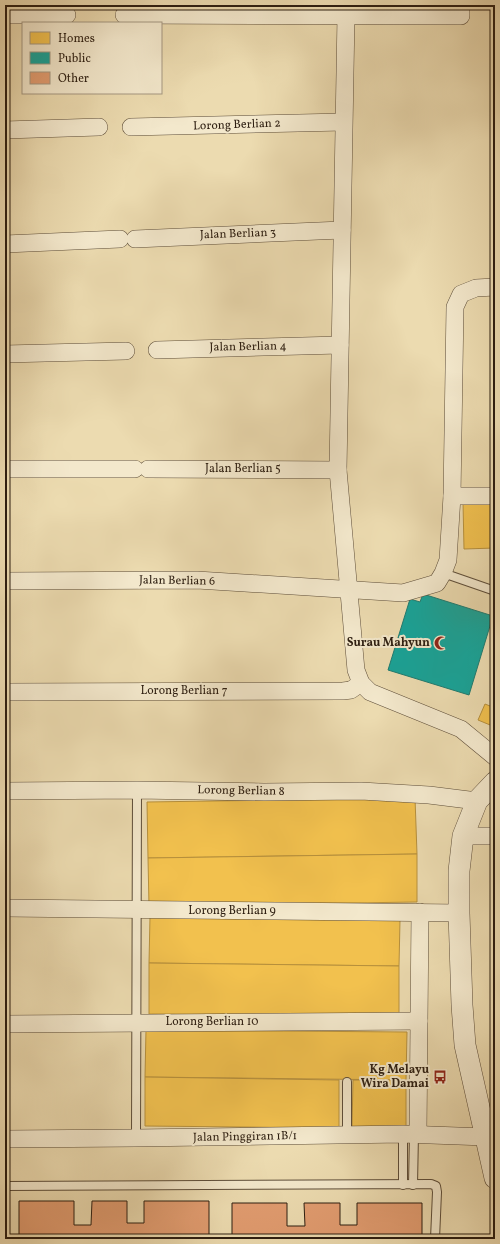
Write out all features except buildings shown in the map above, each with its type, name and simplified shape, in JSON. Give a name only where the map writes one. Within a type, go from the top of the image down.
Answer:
[{"type":"street","points":[[124,15],[346,16],[461,10]]},
{"type":"street","points":[[5,15],[67,15]]},
{"type":"street","points":[[346,16],[338,470],[356,670],[361,683],[370,692],[461,729],[495,756]]},
{"type":"street","name":"Lorong Berlian 2","points":[[131,127],[343,122]]},
{"type":"street","points":[[5,130],[99,127]]},
{"type":"street","name":"Jalan Berlian 3","points":[[5,244],[342,230]]},
{"type":"street","points":[[443,573],[448,560],[452,496],[455,307],[462,294],[476,288],[495,287]]},
{"type":"street","name":"Jalan Berlian 4","points":[[157,350],[340,345]]},
{"type":"street","points":[[5,354],[126,351]]},
{"type":"street","name":"Jalan Berlian 5","points":[[5,469],[338,470]]},
{"type":"street","points":[[452,496],[495,496]]},
{"type":"street","name":"Jalan Berlian 6","points":[[5,581],[197,580],[403,593],[437,583],[443,573]]},
{"type":"street","name":"Lorong Berlian 7","points":[[5,692],[343,691],[351,690],[361,683]]},
{"type":"street","points":[[495,782],[477,801],[462,836],[459,871],[459,913],[464,1045],[495,1178]]},
{"type":"street","name":"Lorong Berlian 8","points":[[5,791],[137,790],[361,792],[429,795],[477,801]]},
{"type":"street","points":[[462,836],[495,836]]},
{"type":"street","name":"Lorong Berlian 9","points":[[5,908],[459,913]]},
{"type":"street","points":[[412,1134],[419,1021],[420,912]]},
{"type":"street","name":"Lorong Berlian 10","points":[[5,1024],[419,1021]]},
{"type":"street","name":"Jalan Pinggiran 1B/1","points":[[5,1139],[412,1134],[486,1136]]},
{"type":"lane","points":[[443,573],[495,591]]},
{"type":"lane","points":[[136,1138],[137,790]]},
{"type":"lane","points":[[347,1082],[347,1135]]},
{"type":"lane","points":[[403,1185],[412,1134]]},
{"type":"lane","points":[[412,1134],[413,1185]]},
{"type":"lane","points":[[5,1186],[431,1184],[436,1186],[435,1239]]},
{"type":"place","name":"Surau Mahyun","points":[[441,643]]},
{"type":"place","name":"Kg Melayu Wira Damai","points":[[440,1077]]}]
